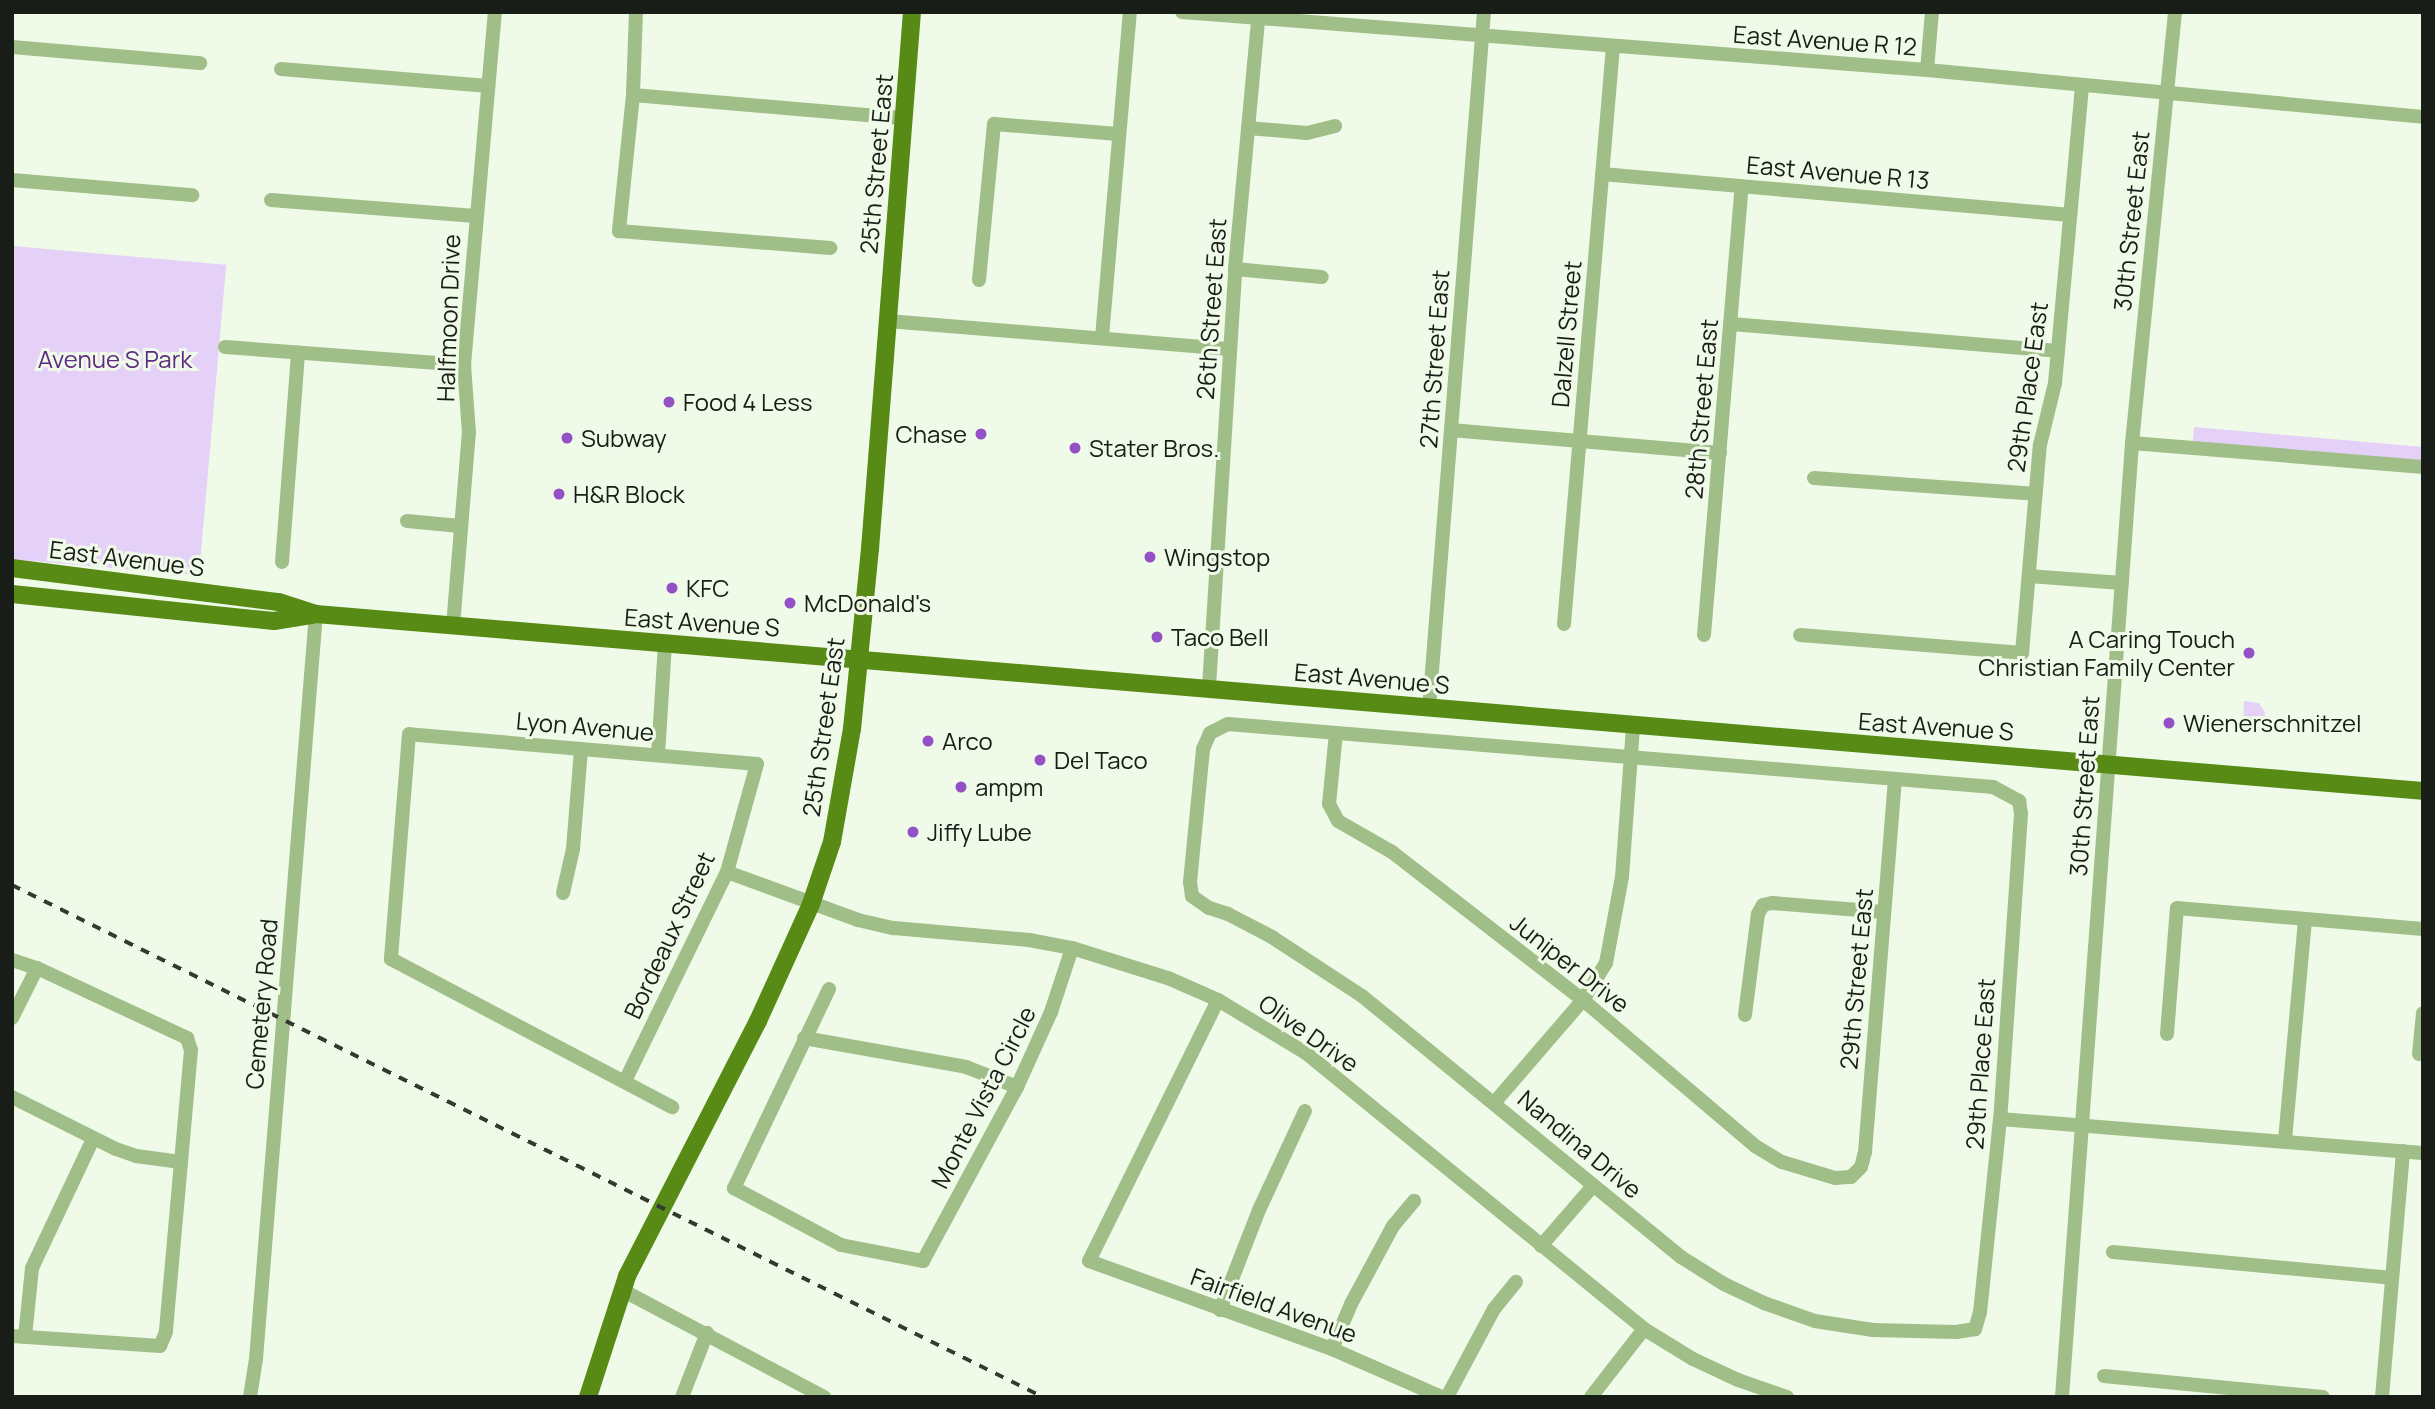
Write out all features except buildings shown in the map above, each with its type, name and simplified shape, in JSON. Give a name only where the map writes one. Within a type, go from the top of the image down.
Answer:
[{"type":"main road","name":"25th Street East","points":[[588,1397],[622,1290],[758,1021],[811,904],[832,842],[844,785],[870,549],[912,12]]},
{"type":"main road","name":"East Avenue S","points":[[12,568],[279,602],[316,614],[2423,791]]},
{"type":"main road","name":"East Avenue S","points":[[12,594],[274,621],[316,614]]},
{"type":"street","name":"Halfmoon Drive","points":[[453,626],[469,433],[464,365],[495,12]]},
{"type":"street","points":[[636,12],[633,95],[619,231],[830,248]]},
{"type":"street","points":[[1102,337],[1130,12]]},
{"type":"street","name":"East Avenue R 12","points":[[1182,12],[1927,70],[2423,117]]},
{"type":"street","name":"27th Street East","points":[[1429,709],[1484,12]]},
{"type":"street","points":[[1927,70],[1932,12]]},
{"type":"street","name":"30th Street East","points":[[2062,1397],[2132,443],[2175,12]]},
{"type":"street","name":"26th Street East","points":[[1209,687],[1235,269],[1258,19]]},
{"type":"street","points":[[12,47],[200,63]]},
{"type":"street","name":"Dalzell Street","points":[[1564,624],[1613,47]]},
{"type":"street","points":[[281,69],[488,86]]},
{"type":"street","name":"29th Place East","points":[[1800,635],[2022,653],[2040,445],[2056,383],[2082,85]]},
{"type":"street","points":[[633,95],[904,118]]},
{"type":"street","points":[[979,280],[995,124],[1118,134]]},
{"type":"street","points":[[1248,128],[1307,132],[1335,126]]},
{"type":"street","name":"East Avenue R 13","points":[[1602,174],[2070,215]]},
{"type":"street","points":[[12,180],[192,195]]},
{"type":"street","name":"28th Street East","points":[[1704,635],[1742,187]]},
{"type":"street","points":[[271,200],[475,216]]},
{"type":"street","points":[[1235,269],[1322,277]]},
{"type":"street","points":[[888,321],[1230,349]]},
{"type":"street","points":[[1731,324],[2058,351]]},
{"type":"street","points":[[225,348],[464,365]]},
{"type":"street","points":[[282,562],[298,353]]},
{"type":"street","points":[[1451,430],[1720,453]]},
{"type":"street","points":[[2132,443],[2423,467]]},
{"type":"street","points":[[1814,478],[2035,494]]},
{"type":"street","points":[[407,521],[460,526]]},
{"type":"street","points":[[2030,576],[2122,583]]},
{"type":"street","name":"Cemetery Road","points":[[250,1397],[256,1359],[316,614]]},
{"type":"street","points":[[658,755],[665,644]]},
{"type":"street","name":"Nandina Drive","points":[[1336,733],[1228,724],[1210,733],[1203,749],[1190,882],[1192,896],[1209,908],[1228,914],[1312,961],[1362,996],[1681,1257],[1763,1303],[1815,1321],[1873,1330],[1956,1332],[1975,1329]]},
{"type":"street","points":[[1494,1103],[1583,1000],[1606,963],[1613,939],[1622,877],[1628,757],[1633,726]]},
{"type":"street","points":[[1336,733],[1895,779]]},
{"type":"street","name":"Juniper Drive","points":[[1336,733],[1329,804],[1338,821],[1392,852],[1583,1000],[1755,1146],[1782,1162],[1810,1173],[1835,1178],[1851,1177]]},
{"type":"street","name":"Lyon Avenue","points":[[625,1081],[391,959],[410,734],[757,764]]},
{"type":"street","points":[[564,893],[573,849],[581,749]]},
{"type":"street","name":"Bordeaux Street","points":[[625,1081],[727,872],[757,764]]},
{"type":"street","name":"29th Place East","points":[[1895,779],[1993,787],[2006,791],[2019,801],[2021,814],[2000,1119],[1980,1312],[1975,1329]]},
{"type":"street","name":"29th Street East","points":[[1851,1177],[1861,1167],[1865,1152],[1895,779]]},
{"type":"street","name":"Olive Drive","points":[[727,872],[858,920],[894,928],[1029,940],[1072,948],[1168,978],[1217,1000],[1306,1053],[1644,1329],[1716,1370],[1787,1397]]},
{"type":"street","points":[[1745,1015],[1758,914],[1763,905],[1772,902],[1884,912]]},
{"type":"street","points":[[2167,1034],[2177,908],[2423,929]]},
{"type":"street","points":[[2285,1140],[2305,919]]},
{"type":"street","name":"Monte Vista Circle","points":[[804,1038],[734,1188],[841,1245],[923,1261],[1017,1087],[1052,1012],[1072,948]]},
{"type":"street","points":[[12,960],[37,968],[187,1038],[191,1050],[166,1332],[160,1346],[19,1337],[32,1268],[93,1139]]},
{"type":"street","points":[[12,1018],[37,968]]},
{"type":"street","points":[[829,989],[804,1038],[966,1067],[1017,1087]]},
{"type":"street","name":"Fairfield Avenue","points":[[1217,1000],[1089,1261],[1332,1349],[1444,1397]]},
{"type":"street","points":[[2419,1054],[2423,1013]]},
{"type":"street","points":[[625,1081],[672,1107]]},
{"type":"street","points":[[12,1097],[93,1139],[136,1156],[181,1162]]},
{"type":"street","points":[[1220,1310],[1259,1210],[1305,1111]]},
{"type":"street","points":[[2000,1119],[2423,1153]]},
{"type":"street","points":[[2382,1397],[2403,1151]]},
{"type":"street","points":[[1541,1246],[1593,1186]]},
{"type":"street","points":[[1332,1349],[1393,1226],[1414,1200]]},
{"type":"street","points":[[2113,1252],[2392,1278]]},
{"type":"street","points":[[1444,1397],[1494,1310],[1516,1282]]},
{"type":"street","points":[[622,1290],[824,1397]]},
{"type":"street","points":[[1591,1397],[1644,1329]]},
{"type":"street","points":[[682,1397],[707,1333]]},
{"type":"street","points":[[2104,1376],[2323,1397]]},
{"type":"green space","name":"Avenue S Park","points":[[12,246],[226,265],[199,576],[12,559]]},
{"type":"green space","points":[[2194,427],[2423,447],[2422,463],[2193,443]]},
{"type":"green space","points":[[2244,701],[2259,703],[2265,712],[2264,724],[2243,722]]},
{"type":"railway","points":[[12,885],[1043,1397]]},
{"type":"place","name":"Food 4 Less","points":[[669,402]]},
{"type":"place","name":"Chase","points":[[981,434]]},
{"type":"place","name":"Subway","points":[[567,438]]},
{"type":"place","name":"Stater Bros.","points":[[1075,448]]},
{"type":"place","name":"H&R Block","points":[[559,494]]},
{"type":"place","name":"Wingstop","points":[[1150,557]]},
{"type":"place","name":"KFC","points":[[672,588]]},
{"type":"place","name":"McDonald's","points":[[790,603]]},
{"type":"place","name":"Taco Bell","points":[[1157,637]]},
{"type":"place","name":"A Caring Touch Christian Family Center","points":[[2249,653]]},
{"type":"place","name":"Wienerschnitzel","points":[[2169,723]]},
{"type":"place","name":"Arco","points":[[928,741]]},
{"type":"place","name":"Del Taco","points":[[1040,760]]},
{"type":"place","name":"ampm","points":[[961,787]]},
{"type":"place","name":"Jiffy Lube","points":[[913,832]]}]
